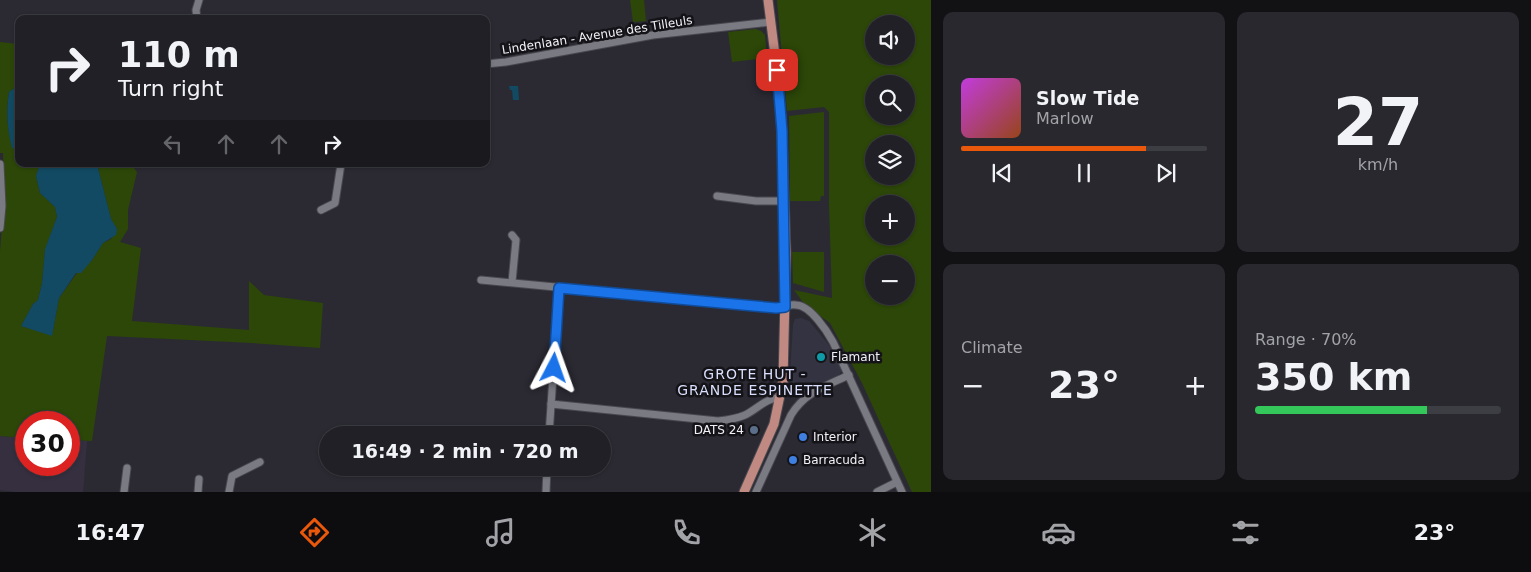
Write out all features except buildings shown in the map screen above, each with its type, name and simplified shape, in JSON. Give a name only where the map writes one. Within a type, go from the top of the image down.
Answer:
[{"type":"main road","points":[[744,492],[774,424],[783,381],[785,307],[781,114],[768,0]]},
{"type":"street","points":[[197,15],[199,0]]},
{"type":"street","name":"Lindenlaan - Avenue des Tilleuls","points":[[490,64],[653,35],[771,22]]},
{"type":"street","points":[[0,164],[2,206],[0,228]]},
{"type":"street","points":[[321,210],[335,203],[341,167]]},
{"type":"street","points":[[717,196],[756,202],[784,201]]},
{"type":"street","points":[[512,235],[516,240],[512,282]]},
{"type":"street","points":[[481,280],[776,308],[798,304],[818,320],[833,342],[902,492]]},
{"type":"street","points":[[550,426],[559,288]]},
{"type":"street","points":[[756,492],[798,404],[810,394],[849,375]]},
{"type":"street","points":[[551,404],[718,421],[735,419],[773,399],[780,398]]},
{"type":"street","points":[[229,492],[232,476],[260,462]]},
{"type":"street","points":[[124,492],[127,468]]},
{"type":"street","points":[[546,492],[547,476]]},
{"type":"street","points":[[198,492],[199,479]]},
{"type":"street","points":[[877,492],[898,482]]},
{"type":"shaded area","points":[[801,318],[809,321],[829,345],[842,370],[838,377],[812,389],[803,397],[789,388],[793,325],[795,319]]},
{"type":"shaded area","points":[[0,436],[15,437],[15,476],[80,476],[80,441],[87,441],[83,492],[16,492],[0,490]]},
{"type":"green space","points":[[630,0],[644,0],[646,21],[633,22]]},
{"type":"green space","points":[[777,0],[931,0],[931,492],[912,492],[862,383],[830,323],[805,305],[794,290],[832,298],[829,112],[824,107],[787,111]]},
{"type":"green space","points":[[756,29],[765,35],[767,58],[732,62],[728,32]]},
{"type":"green space","points":[[0,42],[15,44],[15,88],[9,92],[7,113],[12,147],[15,148],[15,167],[39,167],[36,176],[40,193],[55,207],[57,217],[45,250],[42,283],[38,300],[33,304],[21,326],[52,335],[59,298],[77,273],[92,260],[103,243],[111,239],[117,229],[111,219],[98,167],[133,167],[137,172],[128,210],[128,229],[120,242],[141,248],[132,321],[249,330],[249,281],[264,295],[323,303],[320,348],[107,336],[92,441],[80,440],[80,411],[15,411],[15,437],[0,436],[0,251],[4,201],[3,153],[0,153]]},
{"type":"green space","points":[[824,112],[824,196],[821,196],[820,201],[790,201],[789,116]]},
{"type":"green space","points":[[792,252],[824,252],[824,292],[793,283]]},
{"type":"water","points":[[509,86],[518,86],[519,100],[513,100],[512,90],[510,90]]},
{"type":"water","points":[[15,88],[15,149],[12,148],[9,134],[9,92]]},
{"type":"water","points":[[39,167],[98,167],[111,219],[117,229],[116,235],[103,243],[81,273],[76,273],[59,298],[52,336],[21,326],[33,304],[38,300],[42,283],[45,249],[57,217],[55,207],[40,193],[36,176]]},
{"type":"place","name":"Flamant","points":[[821,357]]},
{"type":"place","name":"DATS 24","points":[[754,430]]},
{"type":"place","name":"Interior","points":[[803,437]]},
{"type":"place","name":"Barracuda","points":[[793,460]]},
{"type":"district","name":"GROTE HUT - GRANDE ESPINETTE","points":[[755,382]]},
{"type":"route","points":[[554,368],[559,288],[776,308],[785,307],[786,254],[782,131],[777,70]]}]
